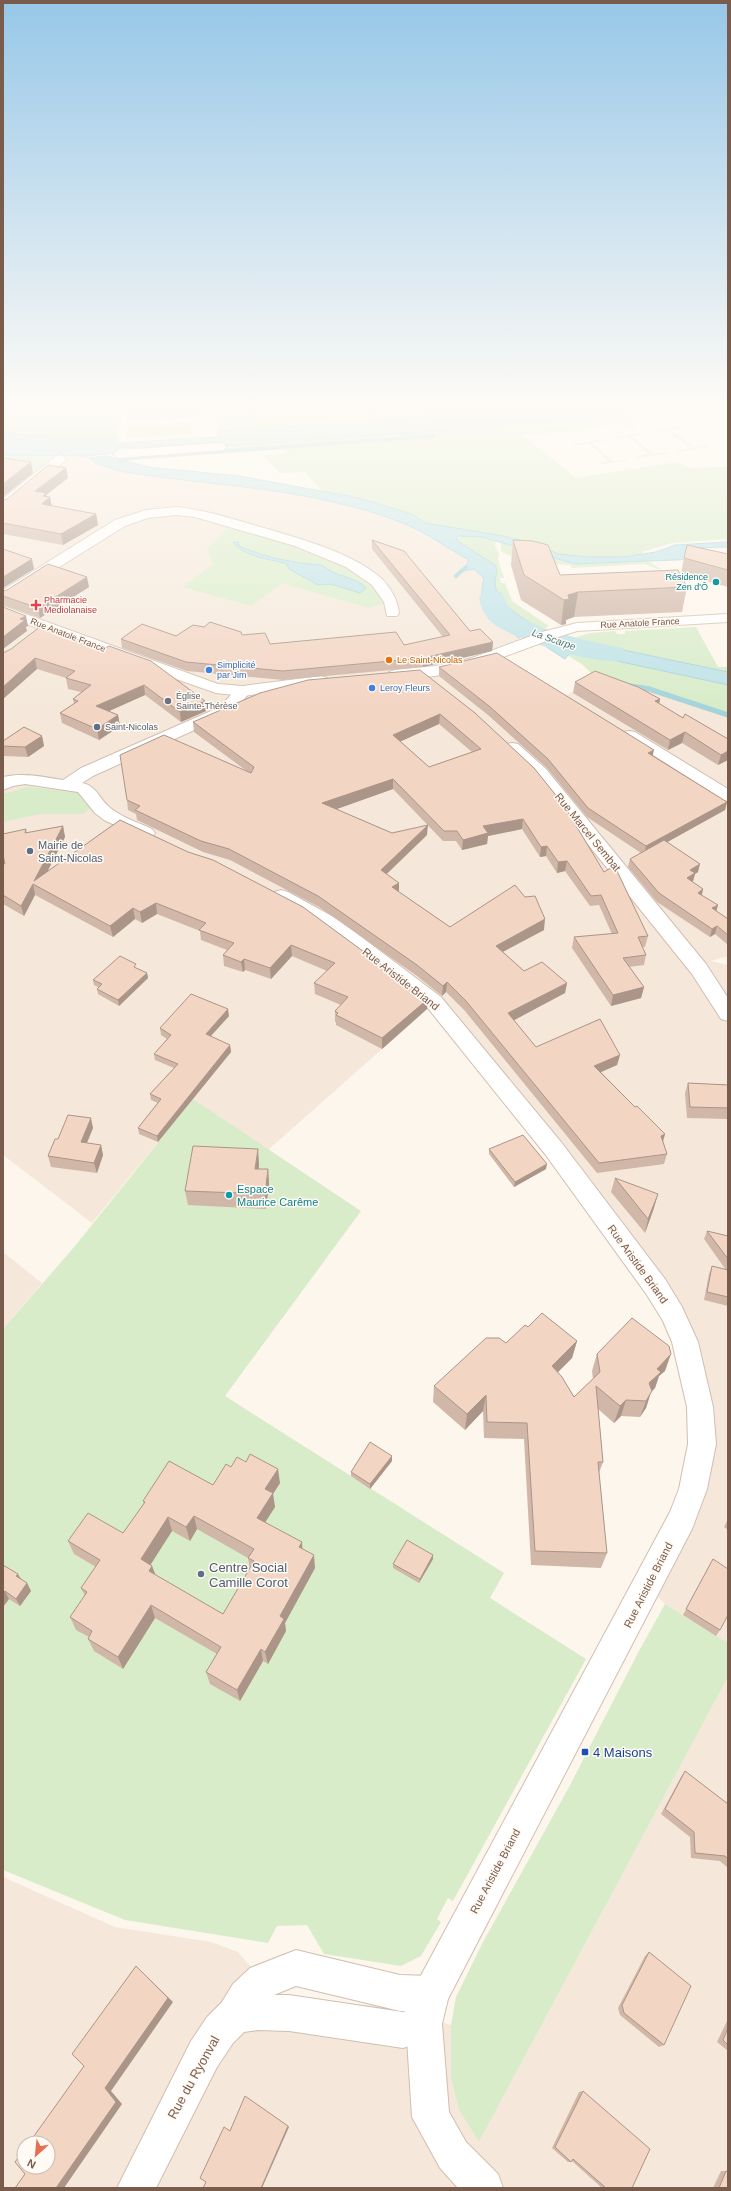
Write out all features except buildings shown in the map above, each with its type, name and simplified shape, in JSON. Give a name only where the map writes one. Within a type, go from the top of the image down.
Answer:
[{"type":"street","points":[[3,596],[120,523],[146,514],[176,511],[196,513],[250,528],[312,548],[351,564],[377,582],[391,602],[392,613]]},
{"type":"street","name":"Rue Anatole France","points":[[3,610],[39,630],[216,688],[243,691],[333,680]]},
{"type":"street","name":"Rue Anatole France","points":[[498,655],[552,633],[582,626],[728,618]]},
{"type":"street","points":[[382,676],[422,673],[498,655],[512,664]]},
{"type":"street","points":[[422,673],[440,687]]},
{"type":"street","points":[[67,785],[88,772],[226,710],[243,691]]},
{"type":"street","points":[[619,730],[728,796]]},
{"type":"street","name":"Rue Marcel Sembat","points":[[502,739],[540,773],[699,969],[728,1014]]},
{"type":"street","points":[[5,781],[25,779],[84,788],[101,810],[125,824],[165,842]]},
{"type":"street","name":"Rue Aristide Briand","points":[[261,885],[332,925],[434,1002],[454,1025],[552,1148],[656,1287],[673,1315],[685,1342],[700,1407],[702,1444],[693,1489],[682,1520],[428,2009]]},
{"type":"street","points":[[428,2009],[431,2117],[453,2155],[484,2188]]},
{"type":"street","name":"Rue du Ryonval","points":[[136,2188],[204,2054],[220,2030],[235,2015],[258,2012],[289,2013],[403,2030],[428,2009]]},
{"type":"shaded area","points":[[3,505],[346,505],[354,507],[403,524],[469,560],[462,569],[461,573],[474,569],[483,575],[484,578],[481,590],[490,616],[527,644],[499,655],[564,696],[594,681],[652,691],[728,716],[728,956],[711,961],[728,965],[728,1643],[665,1604],[648,1587],[693,1489],[685,1342],[434,1003],[268,1150],[193,1099],[92,1223],[3,1155]]},
{"type":"shaded area","points":[[3,1252],[42,1283],[3,1329]]},
{"type":"shaded area","points":[[728,1677],[728,2188],[3,2188],[3,1877],[115,1927],[211,1942],[238,1952],[263,1981],[271,1997],[389,2007],[451,2025],[451,2078],[459,2110],[479,2142]]},
{"type":"green space","points":[[384,505],[728,505],[728,542],[725,539],[672,543],[642,552],[644,553],[624,557],[589,558],[566,556],[503,536],[434,526],[425,523],[412,514]]},
{"type":"green space","points":[[235,524],[351,564],[391,602],[369,608],[282,583],[251,606],[183,587],[213,564],[207,548],[227,529]]},
{"type":"green space","points":[[462,536],[482,537],[496,541],[495,545],[499,554],[498,559],[504,578],[500,578],[501,583],[505,583],[512,601],[549,626],[543,629],[528,622],[506,604],[496,590],[495,582],[497,570],[495,565],[459,542],[456,538]]},
{"type":"green space","points":[[501,543],[575,564],[650,562],[663,571],[645,564],[572,568],[570,565],[513,557],[501,551]]},
{"type":"green space","points":[[696,627],[718,667],[728,667],[728,672],[570,639],[590,633],[615,631],[617,634],[625,634],[625,631]]},
{"type":"green space","points":[[571,651],[728,685],[728,716],[652,691],[624,686],[596,678],[583,665],[567,655]]},
{"type":"green space","points":[[28,787],[77,792],[88,797],[91,807],[83,814],[40,814],[3,822],[3,794]]},
{"type":"green space","points":[[193,1099],[361,1211],[225,1396],[504,1573],[490,1598],[586,1659],[453,1901],[448,1898],[437,1919],[441,1922],[421,1956],[401,1966],[324,1954],[307,1925],[277,1926],[268,1943],[125,1920],[3,1870],[3,1329],[75,1246]]},
{"type":"green space","points":[[665,1604],[728,1643],[728,1677],[479,2142],[459,2110],[451,2078],[451,2025],[456,1997],[483,1942],[568,1789],[639,1651]]},
{"type":"water","points":[[346,505],[383,505],[412,514],[425,523],[504,536],[535,544],[559,554],[589,557],[623,557],[656,552],[675,545],[728,542],[728,547],[686,548],[699,559],[575,564],[482,537],[458,536],[456,538],[459,542],[495,565],[497,570],[495,582],[496,590],[506,604],[520,617],[543,629],[519,638],[502,626],[489,614],[482,599],[484,578],[474,569],[459,572],[466,566],[469,560],[411,527],[368,511]]},
{"type":"water","points":[[233,542],[239,542],[239,546],[270,557],[301,563],[322,565],[333,572],[356,581],[366,588],[360,593],[331,584],[318,585],[289,569],[287,564],[250,554],[243,551]]},
{"type":"water","points":[[566,638],[728,672],[728,685],[571,651],[565,659],[545,646]]},
{"type":"waterway","points":[[456,576],[466,567]]},
{"type":"waterway","name":"La Scarpe","points":[[492,598],[495,609],[504,618],[516,625],[549,639],[612,654]]},
{"type":"waterway","points":[[629,686],[649,689],[728,715]]},
{"type":"place","name":"Résidence Zen d'Ô","points":[[716,582]]},
{"type":"place","name":"Pharmacie Mediolanaise","points":[[36,605]]},
{"type":"place","name":"Le Saint-Nicolas","points":[[389,660]]},
{"type":"place","name":"Simplicité par Jim","points":[[209,670]]},
{"type":"place","name":"Leroy Fleurs","points":[[372,688]]},
{"type":"place","name":"Église Sainte-Thérèse","points":[[168,701]]},
{"type":"place","name":"Saint-Nicolas","points":[[97,727]]},
{"type":"place","name":"Mairie de Saint-Nicolas","points":[[30,851]]},
{"type":"place","name":"Espace Maurice Carême","points":[[229,1195]]},
{"type":"place","name":"Centre Social Camille Corot","points":[[201,1574]]},
{"type":"place","name":"4 Maisons","points":[[585,1752]]}]
